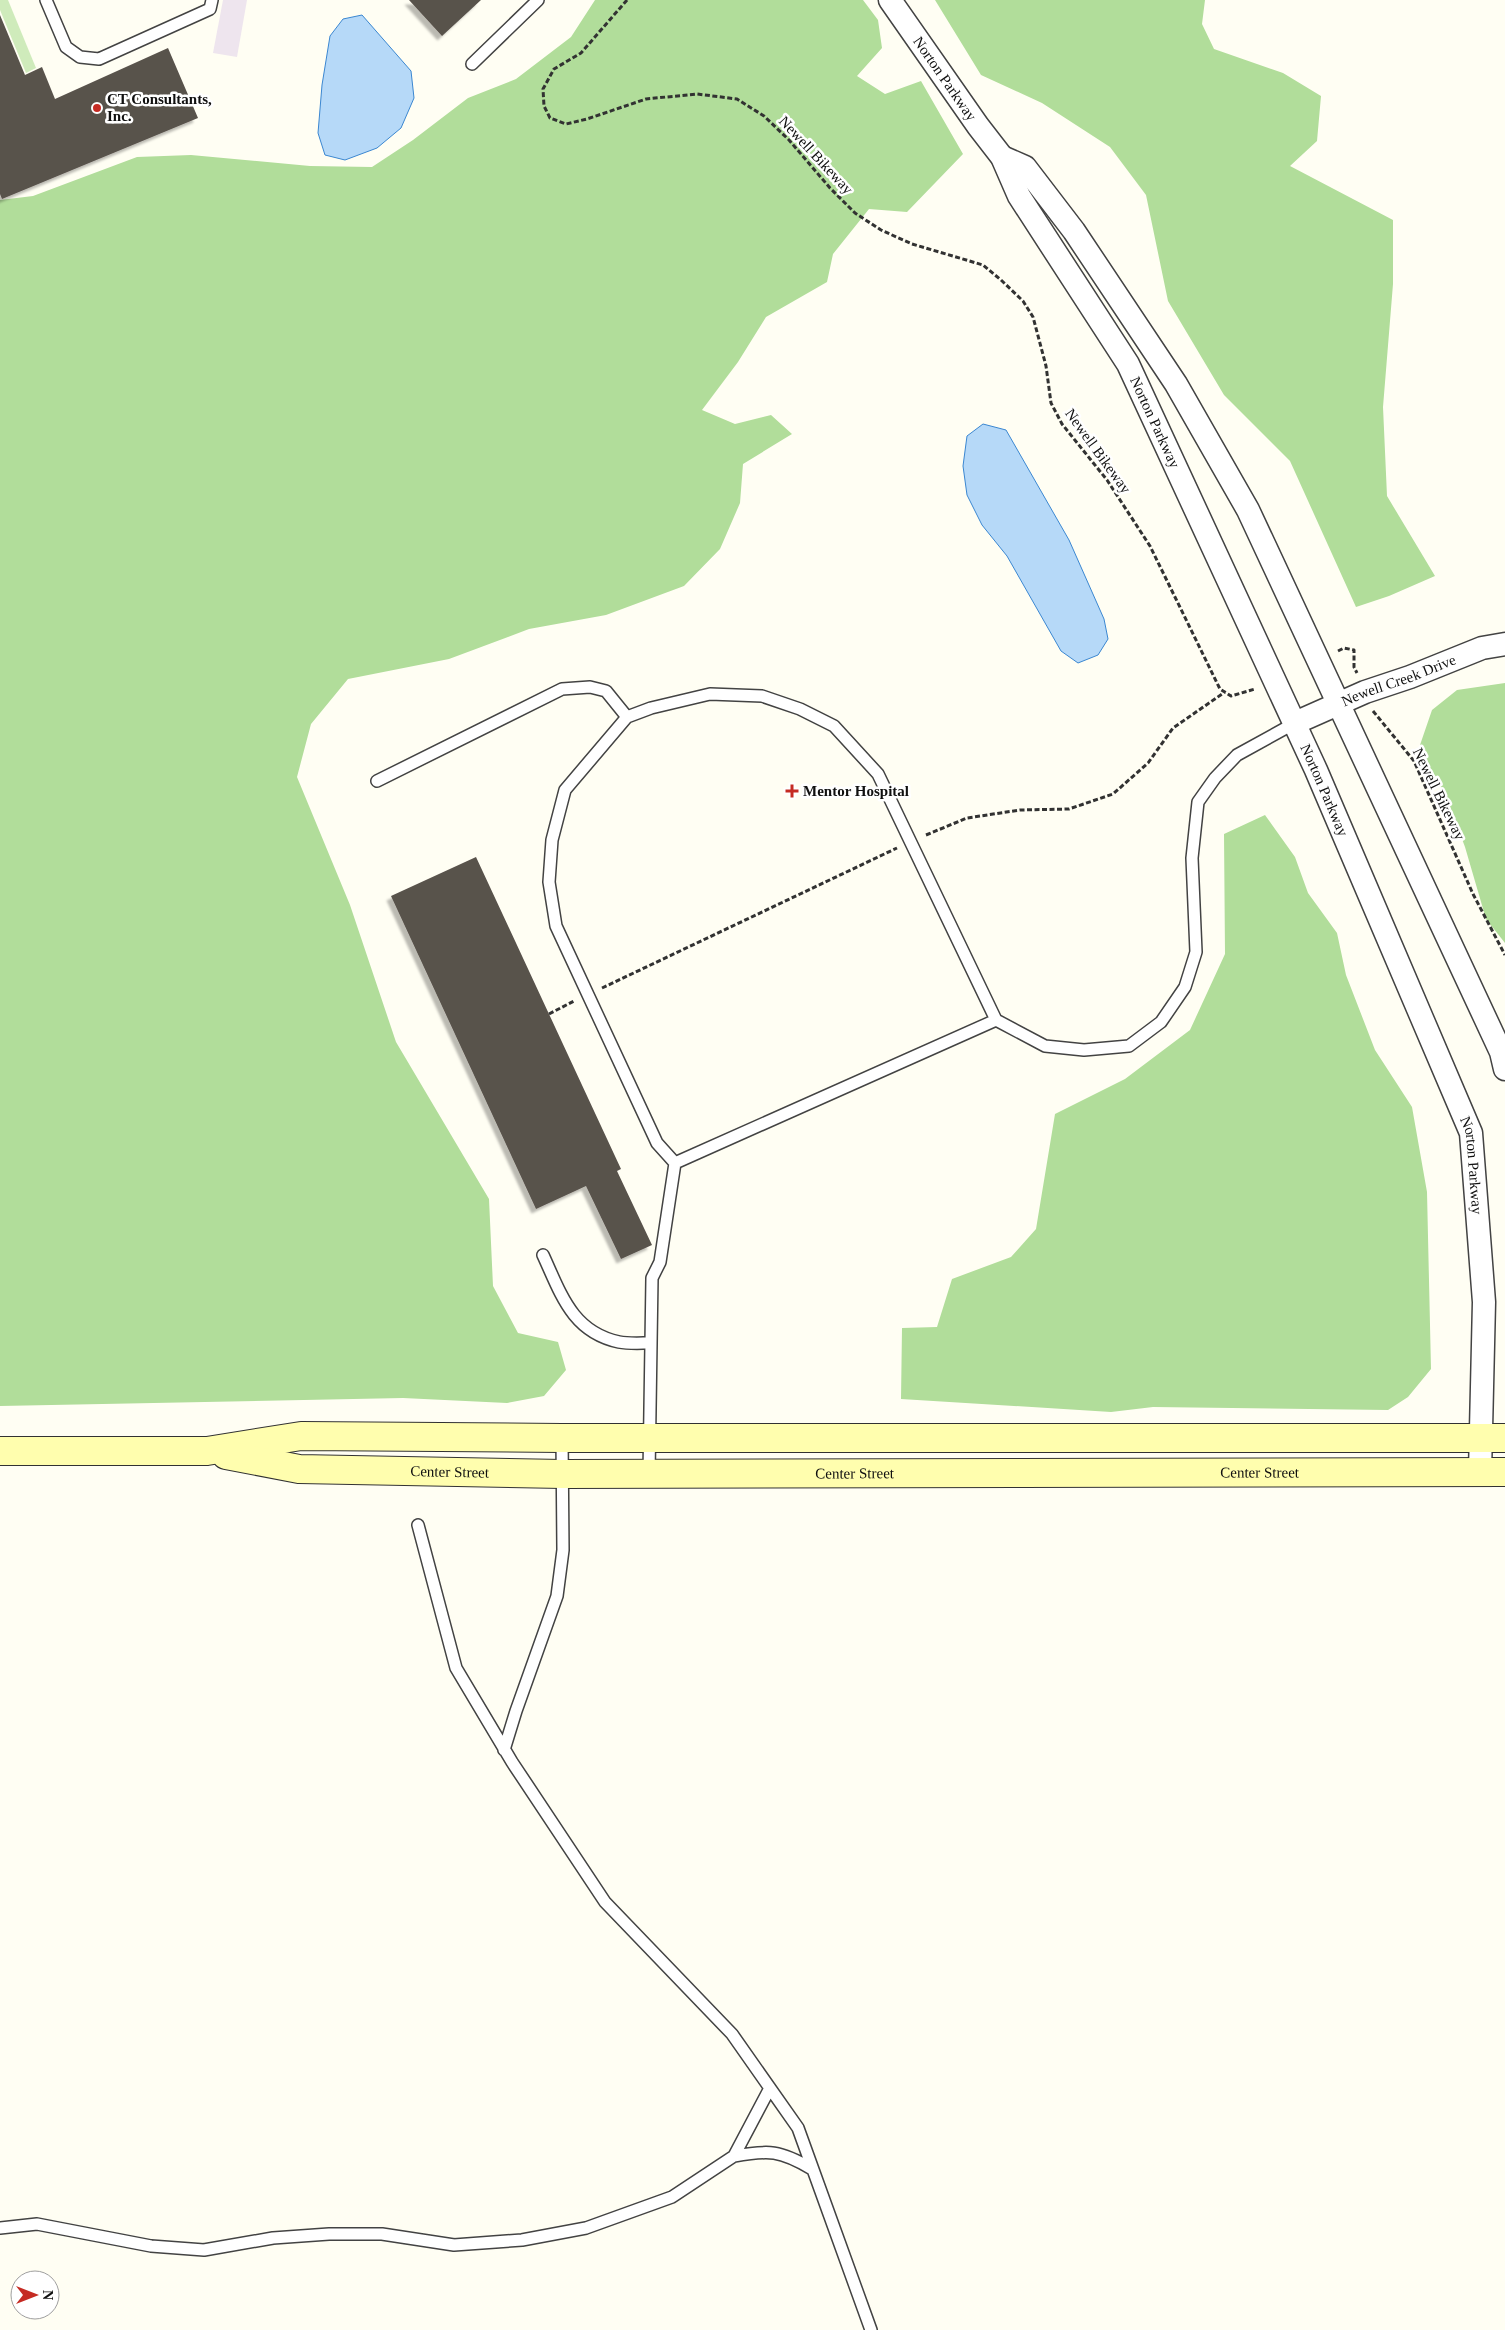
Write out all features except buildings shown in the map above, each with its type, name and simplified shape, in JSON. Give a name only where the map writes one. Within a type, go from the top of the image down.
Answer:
[{"type":"main road","name":"Center Street","points":[[0,1451],[207,1451],[301,1436],[1493,1439]]},
{"type":"main road","name":"Center Street","points":[[207,1451],[299,1469],[562,1474],[1493,1472]]},
{"type":"street","name":"Norton Parkway","points":[[890,0],[978,126],[1002,157],[1018,196],[1128,364],[1295,723],[1471,1134],[1493,1439],[1493,1472]]},
{"type":"street","name":"Norton Parkway","points":[[1002,157],[1025,167],[1074,231],[1176,384],[1248,510],[1501,1052],[1505,1068]]},
{"type":"street","name":"Newell Creek Drive","points":[[1295,723],[1365,692],[1410,677],[1482,648],[1505,644]]},
{"type":"lane","points":[[46,0],[66,47],[80,57],[99,58],[210,9],[212,0]]},
{"type":"lane","points":[[472,64],[538,0]]},
{"type":"lane","points":[[377,781],[562,689],[590,687],[606,691],[627,717]]},
{"type":"lane","points":[[676,1163],[657,1143],[556,926],[549,882],[552,840],[565,790],[627,717],[651,708],[710,694],[762,696],[800,709],[834,726],[878,774],[996,1020],[1045,1046],[1084,1050],[1129,1046],[1161,1022],[1185,986],[1196,952],[1192,858],[1198,802],[1215,778],[1237,755],[1295,723]]},
{"type":"lane","points":[[676,1163],[996,1020]]},
{"type":"lane","points":[[649,1474],[652,1278],[660,1262],[676,1163]]},
{"type":"lane","points":[[543,1255],[566,1305],[578,1321],[600,1335],[620,1342],[651,1343]]},
{"type":"lane","points":[[504,1750],[557,1596],[563,1550],[562,1438]]},
{"type":"lane","points":[[418,1525],[456,1668],[504,1750],[605,1902],[732,2034],[798,2128],[871,2330]]},
{"type":"lane","points":[[734,2156],[770,2088]]},
{"type":"lane","points":[[0,2228],[37,2224],[151,2246],[204,2250],[272,2238],[329,2234],[382,2234],[454,2244],[522,2240],[586,2228],[672,2197],[734,2156],[758,2152],[780,2153],[812,2169]]},
{"type":"path","name":"Newell Bikeway","points":[[627,0],[581,53],[554,69],[542,89],[544,106],[550,118],[566,124],[588,119],[646,99],[689,95],[737,99],[764,116],[789,140],[830,188],[855,213],[881,230],[912,244],[983,265],[1001,280],[1023,301],[1034,317],[1046,366],[1051,403],[1058,417],[1106,480],[1150,546],[1207,666],[1220,689],[1225,692]]},
{"type":"path","name":"Newell Bikeway","points":[[1318,660],[1344,648],[1354,650],[1354,668],[1375,716],[1414,761],[1474,894],[1505,955]]},
{"type":"path","points":[[549,1014],[911,841],[966,818],[1020,810],[1069,809],[1113,794],[1148,763],[1174,728],[1225,692],[1230,696],[1275,681]]},
{"type":"shaded area","points":[[223,0],[247,0],[237,57],[213,53]]},
{"type":"green space","points":[[0,0],[8,0],[36,68],[26,73],[0,10]]},
{"type":"green space","points":[[595,0],[863,0],[878,20],[882,48],[857,76],[885,94],[921,81],[963,154],[907,212],[869,209],[833,254],[827,282],[766,317],[738,362],[702,410],[735,424],[771,415],[792,434],[743,464],[740,503],[720,549],[684,586],[606,615],[529,629],[449,659],[348,679],[311,724],[297,777],[350,905],[396,1042],[489,1199],[493,1286],[518,1333],[558,1342],[566,1370],[544,1396],[507,1403],[403,1398],[0,1406],[0,200],[33,196],[137,157],[191,155],[310,166],[372,167],[413,140],[468,98],[516,79],[571,37]]},
{"type":"green space","points":[[935,0],[1205,0],[1202,24],[1214,49],[1283,73],[1321,96],[1317,141],[1290,166],[1393,220],[1393,284],[1383,407],[1387,496],[1435,576],[1389,596],[1356,607],[1290,461],[1224,395],[1168,301],[1146,195],[1110,147],[1042,103],[981,75]]},
{"type":"green space","points":[[1505,683],[1505,943],[1486,919],[1465,847],[1444,791],[1431,773],[1420,745],[1432,710],[1457,690]]},
{"type":"green space","points":[[1265,815],[1295,857],[1308,893],[1337,933],[1346,975],[1375,1050],[1412,1107],[1427,1192],[1431,1369],[1408,1397],[1388,1410],[1153,1407],[1111,1412],[901,1399],[902,1328],[937,1327],[952,1279],[1011,1257],[1036,1229],[1055,1114],[1125,1079],[1190,1030],[1225,954],[1224,834]]},
{"type":"water","points":[[362,15],[411,71],[414,98],[401,128],[377,148],[345,160],[325,155],[318,133],[322,85],[330,36],[343,19]]},
{"type":"water","points":[[983,424],[1006,430],[1069,540],[1104,619],[1108,639],[1098,655],[1078,663],[1061,651],[1007,556],[982,525],[967,495],[963,466],[967,436]]},
{"type":"place","name":"CT Consultants, Inc.","points":[[97,108]]},
{"type":"place","name":"Mentor Hospital","points":[[792,791]]}]
